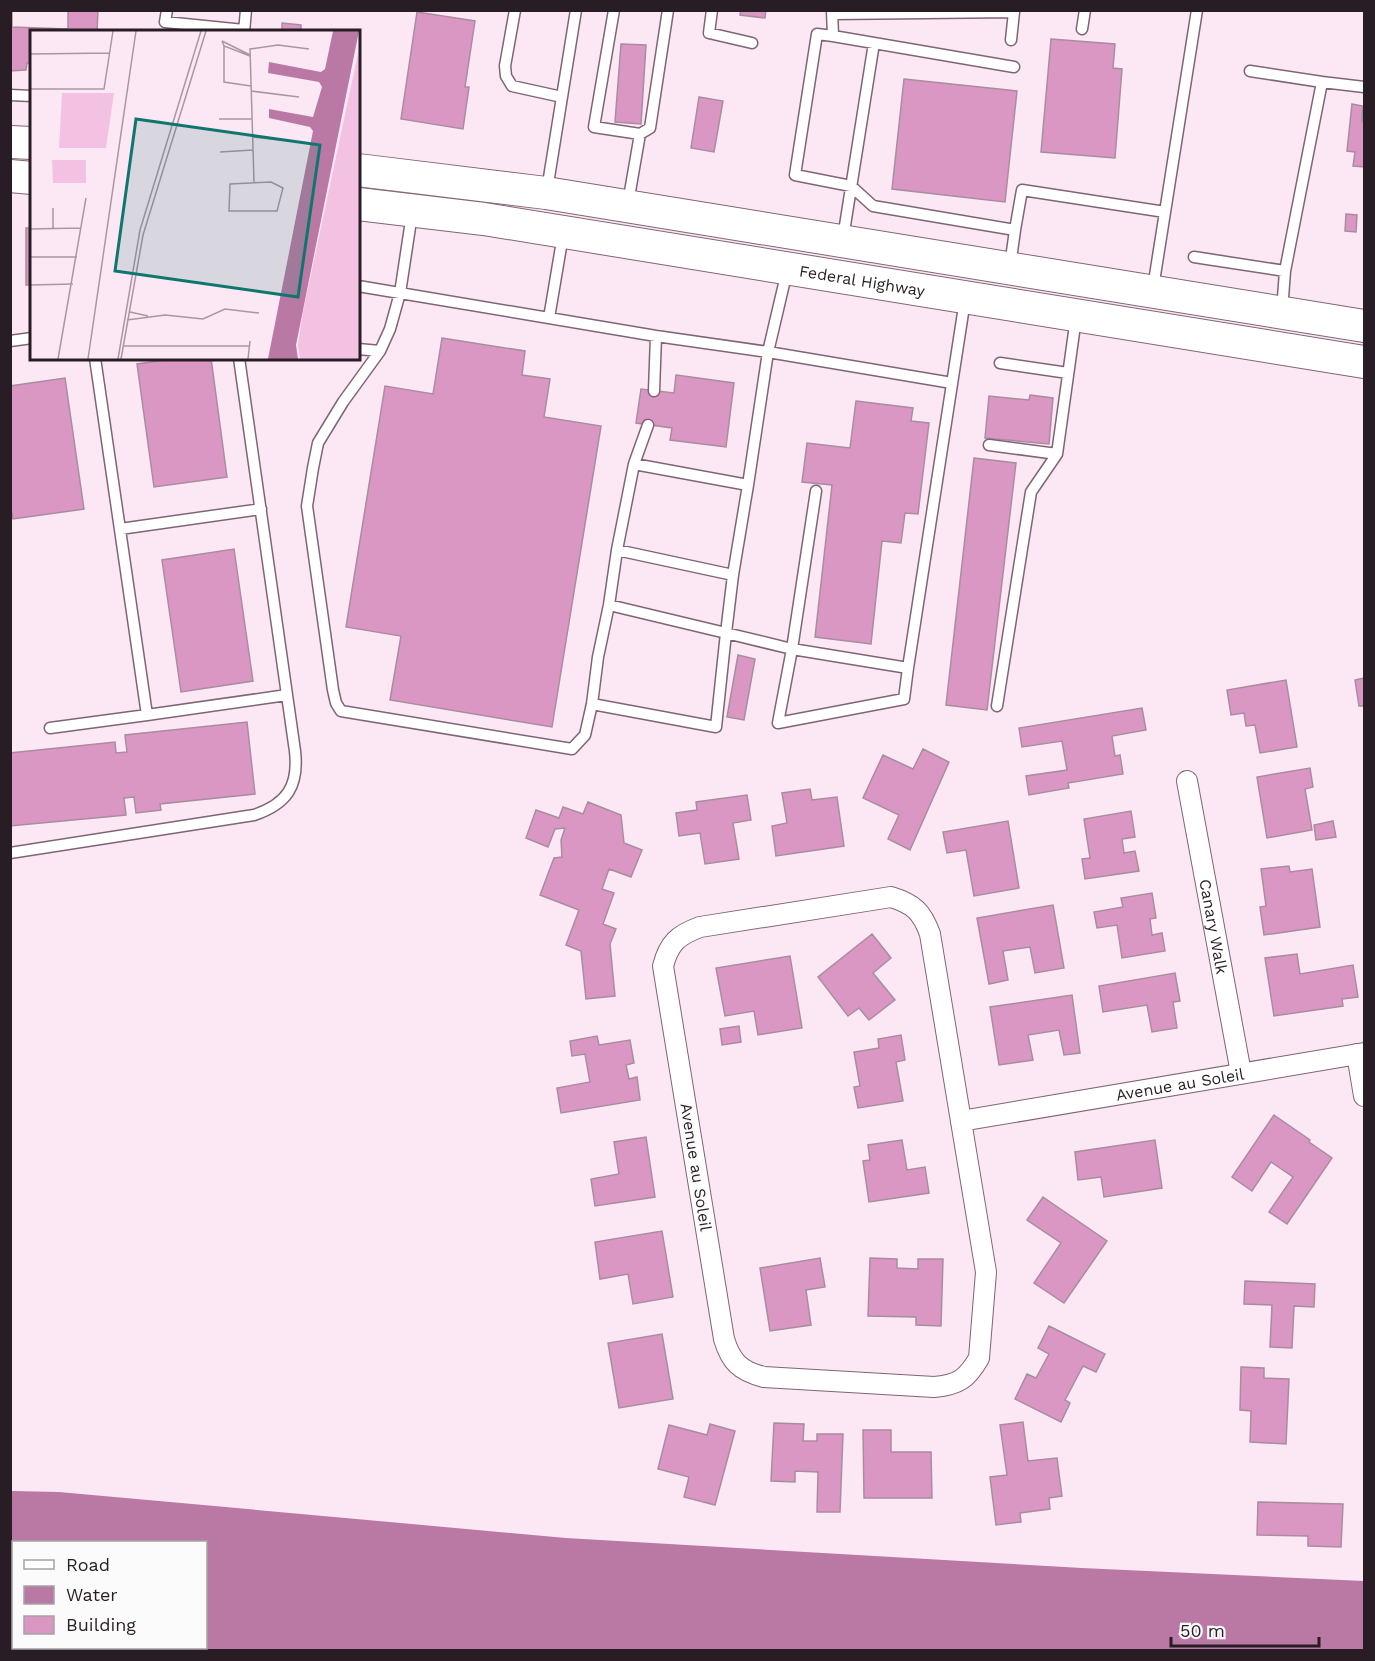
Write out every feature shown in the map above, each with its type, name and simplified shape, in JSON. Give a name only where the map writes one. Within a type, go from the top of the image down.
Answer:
[{"type":"main road","points":[[10,142],[30,144]]},
{"type":"main road","points":[[10,155],[30,156]]},
{"type":"main road","points":[[360,170],[546,194],[1365,326]]},
{"type":"main road","points":[[10,176],[30,178]]},
{"type":"main road","points":[[484,219],[525,208],[546,194]]},
{"type":"main road","name":"Federal Highway","points":[[360,204],[484,219],[1365,362]]},
{"type":"main road","points":[[563,232],[574,222],[593,216],[674,226],[708,220]]},
{"type":"street","name":"Canary Walk","points":[[1188,782],[1241,1073]]},
{"type":"street","name":"Avenue au Soleil","points":[[891,897],[904,901],[917,909],[930,934],[961,1121],[987,1272],[979,1358],[972,1371],[961,1380],[948,1386],[934,1388],[764,1377],[750,1373],[738,1366],[728,1353],[724,1339],[663,966],[667,952],[675,940],[700,927],[891,897]]},
{"type":"street","name":"Avenue au Soleil","points":[[961,1121],[1361,1054]]},
{"type":"street","points":[[1361,1054],[1365,1096]]},
{"type":"lane","points":[[166,10],[165,22],[235,30]]},
{"type":"lane","points":[[244,30],[246,10]]},
{"type":"lane","points":[[515,10],[505,66],[506,76],[512,86],[562,97]]},
{"type":"lane","points":[[546,194],[576,10]]},
{"type":"lane","points":[[614,10],[594,127],[640,134],[650,128],[668,10]]},
{"type":"lane","points":[[712,10],[709,33],[752,42]]},
{"type":"lane","points":[[1082,29],[1085,10]]},
{"type":"lane","points":[[1152,291],[1197,10]]},
{"type":"lane","points":[[833,36],[832,12],[1014,11],[1011,40]]},
{"type":"lane","points":[[1014,67],[818,34],[795,175],[851,186],[873,206],[1015,230]]},
{"type":"lane","points":[[843,241],[874,43]]},
{"type":"lane","points":[[1250,71],[1365,87]]},
{"type":"lane","points":[[1282,311],[1285,272],[1322,81]]},
{"type":"lane","points":[[10,95],[30,96]]},
{"type":"lane","points":[[628,207],[640,134]]},
{"type":"lane","points":[[1009,268],[1022,190],[1165,212]]},
{"type":"lane","points":[[412,210],[400,293],[390,329],[380,351],[343,402],[318,442],[307,506],[336,703],[341,711],[572,749],[585,735],[634,465],[648,425]]},
{"type":"lane","points":[[549,318],[563,232]]},
{"type":"lane","points":[[1194,257],[1285,272]]},
{"type":"lane","points":[[592,704],[716,727],[733,575],[768,352],[788,268]]},
{"type":"lane","points":[[360,286],[952,383]]},
{"type":"lane","points":[[816,491],[792,649],[778,723],[904,699],[965,297]]},
{"type":"lane","points":[[997,706],[1031,492],[1057,454],[1076,315]]},
{"type":"lane","points":[[654,391],[656,336]]},
{"type":"lane","points":[[10,341],[30,338]]},
{"type":"lane","points":[[360,349],[380,351]]},
{"type":"lane","points":[[95,360],[147,715]]},
{"type":"lane","points":[[10,853],[254,815],[270,810],[283,799],[293,785],[297,768],[239,360]]},
{"type":"lane","points":[[1000,363],[1068,373]]},
{"type":"lane","points":[[989,445],[1057,454]]},
{"type":"lane","points":[[634,465],[748,485]]},
{"type":"lane","points":[[120,529],[261,509]]},
{"type":"lane","points":[[617,550],[733,575]]},
{"type":"lane","points":[[609,605],[792,649],[909,668]]},
{"type":"lane","points":[[50,728],[287,695]]},
{"type":"water","points":[[11,1491],[59,1492],[566,1538],[1082,1568],[1364,1581],[1364,1650],[11,1650]]},
{"type":"building","points":[[10,10],[12,10],[12,27],[68,29],[68,10],[98,10],[97,30],[30,30],[30,63],[27,63],[26,70],[10,71]]},
{"type":"building","points":[[741,10],[766,10],[765,18],[740,15]]},
{"type":"building","points":[[417,12],[475,21],[465,87],[469,87],[463,129],[401,119]]},
{"type":"building","points":[[282,23],[301,25],[301,30],[282,30]]},
{"type":"building","points":[[1051,39],[1115,44],[1113,68],[1122,69],[1115,158],[1041,152]]},
{"type":"building","points":[[621,44],[646,45],[641,124],[615,122]]},
{"type":"building","points":[[904,79],[1017,91],[1005,202],[892,189]]},
{"type":"building","points":[[699,97],[723,101],[714,152],[691,148]]},
{"type":"building","points":[[1352,104],[1363,106],[1364,167],[1353,166],[1355,152],[1347,151]]},
{"type":"building","points":[[1346,214],[1357,215],[1356,232],[1345,231]]},
{"type":"building","points":[[26,228],[30,228],[30,285],[26,285]]},
{"type":"building","points":[[442,338],[525,351],[522,375],[550,379],[544,417],[601,426],[552,727],[390,700],[401,636],[346,627],[385,386],[433,394]]},
{"type":"building","points":[[166,360],[211,360],[227,477],[154,487],[137,364]]},
{"type":"building","points":[[676,375],[734,383],[726,447],[670,440],[672,428],[636,423],[641,389],[674,393]]},
{"type":"building","points":[[65,378],[84,509],[13,519],[10,504],[10,386]]},
{"type":"building","points":[[1030,395],[1053,398],[1049,444],[985,438],[989,396],[1029,400]]},
{"type":"building","points":[[856,401],[913,408],[911,421],[929,423],[918,514],[905,513],[901,543],[882,541],[871,644],[815,637],[832,485],[802,482],[807,443],[850,448]]},
{"type":"building","points":[[974,458],[1016,463],[987,710],[946,705]]},
{"type":"building","points":[[234,549],[253,681],[181,692],[162,560]]},
{"type":"building","points":[[738,655],[755,659],[744,720],[727,717]]},
{"type":"building","points":[[1364,678],[1364,706],[1359,706],[1355,680]]},
{"type":"building","points":[[1286,680],[1297,747],[1260,753],[1255,725],[1246,726],[1244,713],[1231,715],[1227,690]]},
{"type":"building","points":[[1142,708],[1146,730],[1112,736],[1115,756],[1120,755],[1123,774],[1068,783],[1069,788],[1029,795],[1026,776],[1067,770],[1062,741],[1022,747],[1019,728]]},
{"type":"building","points":[[247,722],[255,794],[160,804],[161,810],[136,813],[134,797],[124,798],[126,815],[10,826],[10,753],[115,742],[116,753],[127,752],[125,735]]},
{"type":"building","points":[[923,749],[949,762],[910,850],[888,839],[899,815],[863,798],[883,755],[913,769]]},
{"type":"building","points":[[1310,768],[1313,787],[1305,789],[1312,830],[1267,838],[1257,777]]},
{"type":"building","points":[[810,789],[812,800],[837,797],[844,846],[776,856],[772,826],[787,823],[782,793]]},
{"type":"building","points":[[747,795],[751,820],[733,823],[739,859],[705,864],[700,833],[679,836],[676,813],[697,810],[696,802]]},
{"type":"building","points":[[588,802],[621,815],[624,843],[642,850],[631,877],[609,869],[602,889],[614,893],[603,924],[616,929],[610,944],[615,996],[586,999],[581,951],[566,945],[579,910],[540,895],[554,858],[562,857],[561,840],[565,828],[555,829],[548,847],[526,838],[536,810],[559,818],[563,807],[583,814]]},
{"type":"building","points":[[1131,811],[1135,837],[1122,839],[1124,853],[1135,851],[1139,871],[1085,879],[1082,859],[1090,858],[1084,819]]},
{"type":"building","points":[[1008,821],[1019,888],[974,896],[966,850],[947,853],[943,832]]},
{"type":"building","points":[[1333,821],[1336,837],[1316,840],[1314,825]]},
{"type":"building","points":[[1289,866],[1290,872],[1312,869],[1320,927],[1264,935],[1260,907],[1266,906],[1261,869]]},
{"type":"building","points":[[1152,893],[1156,918],[1150,919],[1152,935],[1162,933],[1165,951],[1122,958],[1117,925],[1097,928],[1094,912],[1123,907],[1121,898]]},
{"type":"building","points":[[1053,905],[1064,968],[1035,973],[1030,947],[1003,951],[1008,980],[989,984],[977,918]]},
{"type":"building","points":[[872,934],[891,958],[873,973],[895,1000],[869,1020],[859,1008],[848,1016],[818,977]]},
{"type":"building","points":[[1297,954],[1300,974],[1353,965],[1358,997],[1342,999],[1343,1006],[1274,1016],[1265,958]]},
{"type":"building","points":[[790,956],[802,1028],[758,1035],[754,1011],[725,1016],[716,968]]},
{"type":"building","points":[[1175,973],[1180,1001],[1173,1002],[1177,1028],[1152,1032],[1147,1005],[1103,1012],[1099,986]]},
{"type":"building","points":[[1072,995],[1080,1053],[1064,1055],[1059,1030],[1028,1035],[1033,1060],[999,1065],[990,1007]]},
{"type":"building","points":[[739,1026],[741,1042],[722,1045],[720,1029]]},
{"type":"building","points":[[901,1035],[905,1060],[896,1062],[903,1101],[858,1108],[854,1087],[860,1086],[854,1052],[879,1048],[878,1039]]},
{"type":"building","points":[[597,1036],[599,1045],[630,1040],[634,1063],[626,1065],[629,1079],[637,1077],[640,1100],[561,1113],[557,1088],[590,1082],[585,1054],[572,1056],[570,1041]]},
{"type":"building","points":[[1274,1115],[1332,1158],[1287,1224],[1269,1212],[1293,1177],[1271,1162],[1252,1191],[1232,1177]]},
{"type":"building","points":[[646,1137],[655,1197],[595,1206],[591,1179],[619,1174],[614,1142]]},
{"type":"building","points":[[902,1140],[907,1170],[925,1167],[929,1193],[869,1202],[863,1161],[870,1160],[868,1145]]},
{"type":"building","points":[[1155,1140],[1162,1188],[1104,1197],[1101,1177],[1078,1180],[1075,1152]]},
{"type":"building","points":[[1043,1197],[1107,1241],[1064,1303],[1034,1283],[1061,1243],[1027,1220]]},
{"type":"building","points":[[662,1231],[673,1297],[633,1304],[628,1274],[600,1279],[595,1242]]},
{"type":"building","points":[[820,1258],[825,1287],[806,1290],[811,1325],[770,1331],[760,1268]]},
{"type":"building","points":[[870,1258],[897,1259],[897,1268],[918,1269],[918,1259],[943,1259],[941,1326],[916,1325],[916,1317],[868,1316]]},
{"type":"building","points":[[1245,1281],[1315,1284],[1314,1307],[1294,1306],[1292,1348],[1270,1347],[1272,1305],[1244,1304]]},
{"type":"building","points":[[1049,1326],[1105,1354],[1096,1372],[1083,1366],[1065,1400],[1070,1403],[1061,1422],[1015,1399],[1027,1374],[1036,1378],[1049,1354],[1038,1348]]},
{"type":"building","points":[[662,1334],[673,1399],[619,1408],[608,1343]]},
{"type":"building","points":[[1241,1367],[1264,1368],[1264,1378],[1289,1379],[1286,1444],[1250,1442],[1251,1411],[1240,1410]]},
{"type":"building","points":[[1023,1422],[1028,1461],[1057,1458],[1062,1496],[1049,1498],[1050,1509],[1020,1513],[1021,1522],[996,1525],[990,1477],[1007,1475],[1000,1425]]},
{"type":"building","points":[[774,1423],[804,1424],[803,1441],[817,1441],[817,1434],[843,1434],[840,1512],[817,1512],[818,1472],[795,1471],[795,1482],[771,1481]]},
{"type":"building","points":[[710,1424],[735,1431],[715,1505],[684,1497],[689,1477],[658,1469],[669,1425],[707,1435]]},
{"type":"building","points":[[863,1430],[891,1430],[891,1452],[931,1452],[932,1498],[864,1498]]},
{"type":"building","points":[[1258,1502],[1343,1504],[1341,1547],[1308,1546],[1308,1536],[1257,1535]]}]
